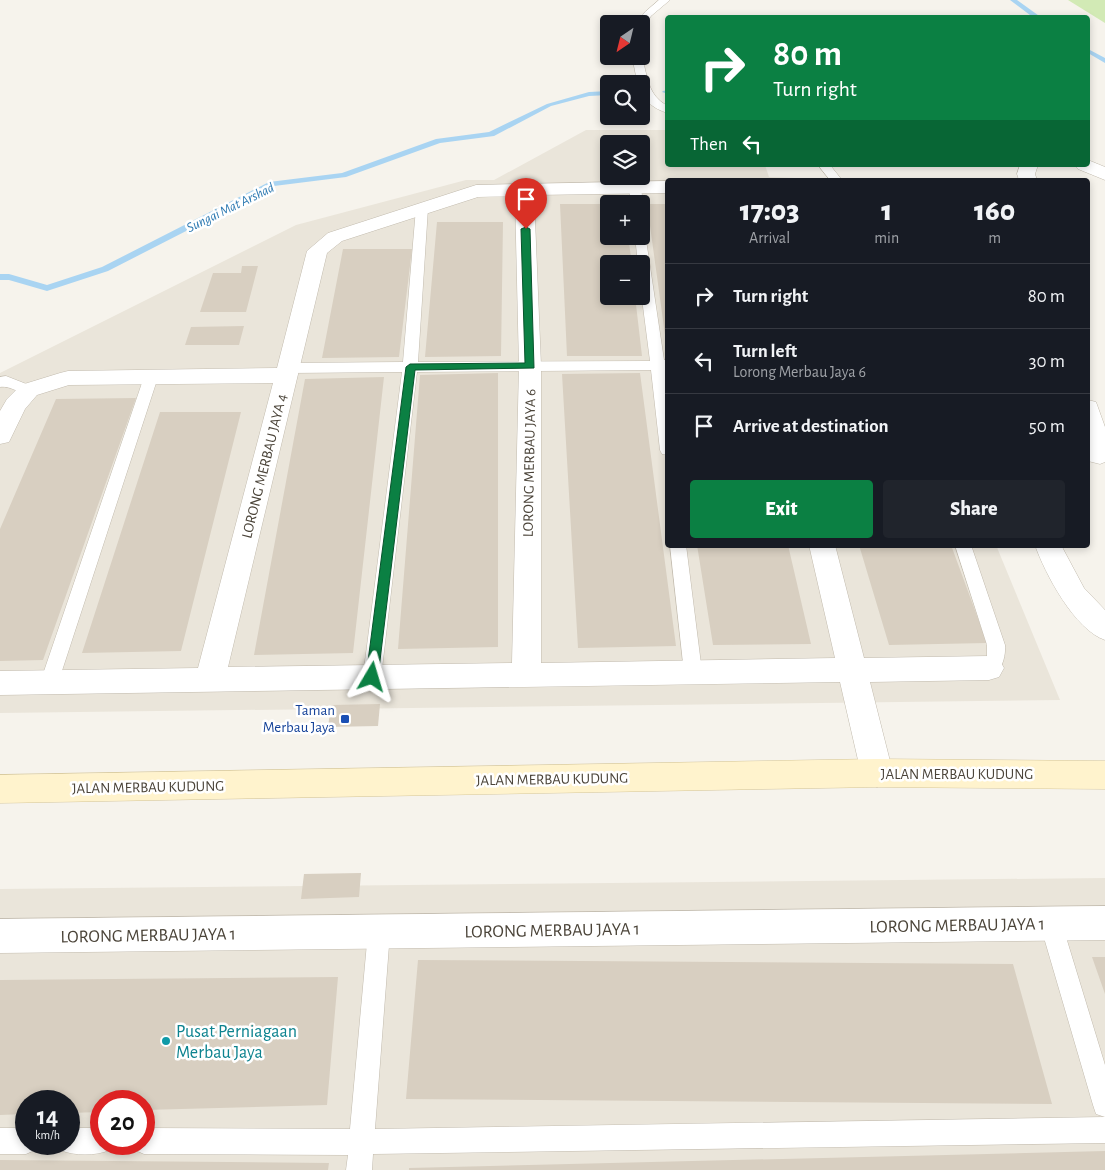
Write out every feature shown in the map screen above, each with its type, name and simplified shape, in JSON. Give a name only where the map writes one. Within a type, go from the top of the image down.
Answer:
[{"type":"main road","name":"JALAN MERBAU KUDUNG","points":[[0,789],[877,774],[1105,775]]},
{"type":"street","points":[[1089,167],[1105,174]]},
{"type":"street","points":[[640,195],[665,188]]},
{"type":"street","points":[[422,208],[476,191],[524,190],[617,195]]},
{"type":"street","name":"LORONG MERBAU JAYA 6","points":[[524,190],[530,366],[526,675]]},
{"type":"street","name":"LORONG MERBAU JAYA 4","points":[[210,680],[317,251],[335,237],[422,208]]},
{"type":"street","points":[[0,436],[15,405],[29,390],[68,378],[151,377],[287,371]]},
{"type":"street","points":[[1090,416],[1100,455],[1090,453]]},
{"type":"street","points":[[823,548],[877,774]]},
{"type":"street","points":[[1049,548],[1052,558],[1074,596],[1105,629]]},
{"type":"street","points":[[0,684],[989,668]]},
{"type":"street","name":"LORONG MERBAU JAYA 1","points":[[0,936],[1105,923]]},
{"type":"lane","points":[[647,15],[666,0]]},
{"type":"lane","points":[[638,65],[640,77],[651,102],[665,109]]},
{"type":"lane","points":[[826,167],[834,178]]},
{"type":"lane","points":[[372,677],[410,367],[422,208]]},
{"type":"lane","points":[[643,245],[663,365],[665,399]]},
{"type":"lane","points":[[287,371],[410,367],[663,365]]},
{"type":"lane","points":[[49,683],[151,377]]},
{"type":"lane","points":[[0,382],[6,381],[29,390]]},
{"type":"lane","points":[[678,548],[693,672]]},
{"type":"lane","points":[[964,548],[996,645],[997,654],[995,662],[989,668]]},
{"type":"lane","points":[[1051,924],[1105,1104]]},
{"type":"lane","points":[[359,1170],[379,932]]},
{"type":"lane","points":[[155,1141],[361,1142],[1105,1130]]},
{"type":"lane","points":[[0,1141],[15,1141]]},
{"type":"shaded area","name":"Taman Merbau Jaya","points":[[586,130],[665,130],[665,167],[766,167],[769,177],[795,178],[665,178],[665,548],[997,548],[1060,700],[0,713],[0,373],[296,225],[466,180],[494,180]]},
{"type":"shaded area","points":[[1105,878],[1105,1170],[0,1170],[0,889]]},
{"type":"green space","points":[[1068,0],[1105,0],[1105,23]]},
{"type":"building","points":[[560,204],[600,204],[600,245],[629,245],[631,255],[600,255],[600,305],[636,305],[642,356],[567,356]]},
{"type":"building","points":[[650,204],[665,204],[665,335],[650,226]]},
{"type":"building","points":[[437,222],[503,222],[501,356],[425,357]]},
{"type":"building","points":[[343,249],[412,249],[399,357],[322,358]]},
{"type":"building","points":[[242,266],[258,266],[246,312],[200,312],[213,273],[241,273]]},
{"type":"building","points":[[244,326],[239,345],[185,345],[191,327]]},
{"type":"building","points":[[498,373],[498,647],[398,649],[420,375]]},
{"type":"building","points":[[640,373],[676,646],[578,648],[562,374]]},
{"type":"building","points":[[384,377],[353,653],[254,655],[305,379]]},
{"type":"building","points":[[136,398],[43,660],[0,661],[0,529],[56,399]]},
{"type":"building","points":[[160,412],[241,412],[181,651],[82,653]]},
{"type":"building","points":[[697,548],[789,548],[811,644],[713,645]]},
{"type":"building","points":[[860,548],[952,548],[987,643],[889,645]]},
{"type":"building","points":[[380,704],[378,726],[328,727],[331,705]]},
{"type":"building","points":[[361,873],[359,897],[301,899],[304,874]]},
{"type":"building","points":[[1092,957],[1105,957],[1105,994]]},
{"type":"building","points":[[418,960],[1013,964],[1052,1104],[406,1099]]},
{"type":"building","name":"Pusat Perniagaan Merbau Jaya","points":[[338,977],[327,1105],[155,1110],[155,1090],[90,1090],[90,1112],[80,1113],[80,1090],[15,1090],[15,1114],[0,1115],[0,980]]},
{"type":"building","points":[[1105,1151],[1105,1170],[409,1170],[409,1168]]},
{"type":"building","points":[[0,1160],[329,1163],[328,1170],[0,1170]]},
{"type":"waterway","points":[[1013,0],[1035,15]]},
{"type":"waterway","points":[[1090,52],[1105,61]]},
{"type":"waterway","name":"Sungai Mat Arshad","points":[[0,277],[9,277],[47,288],[105,269],[272,184],[343,175],[439,141],[491,134],[549,105],[589,94],[600,93]]},
{"type":"place","name":"Taman Merbau Jaya","points":[[345,719]]},
{"type":"place","name":"Pusat Perniagaan Merbau Jaya","points":[[166,1041]]},
{"type":"route","points":[[372,677],[410,367],[530,366],[526,229]]}]
